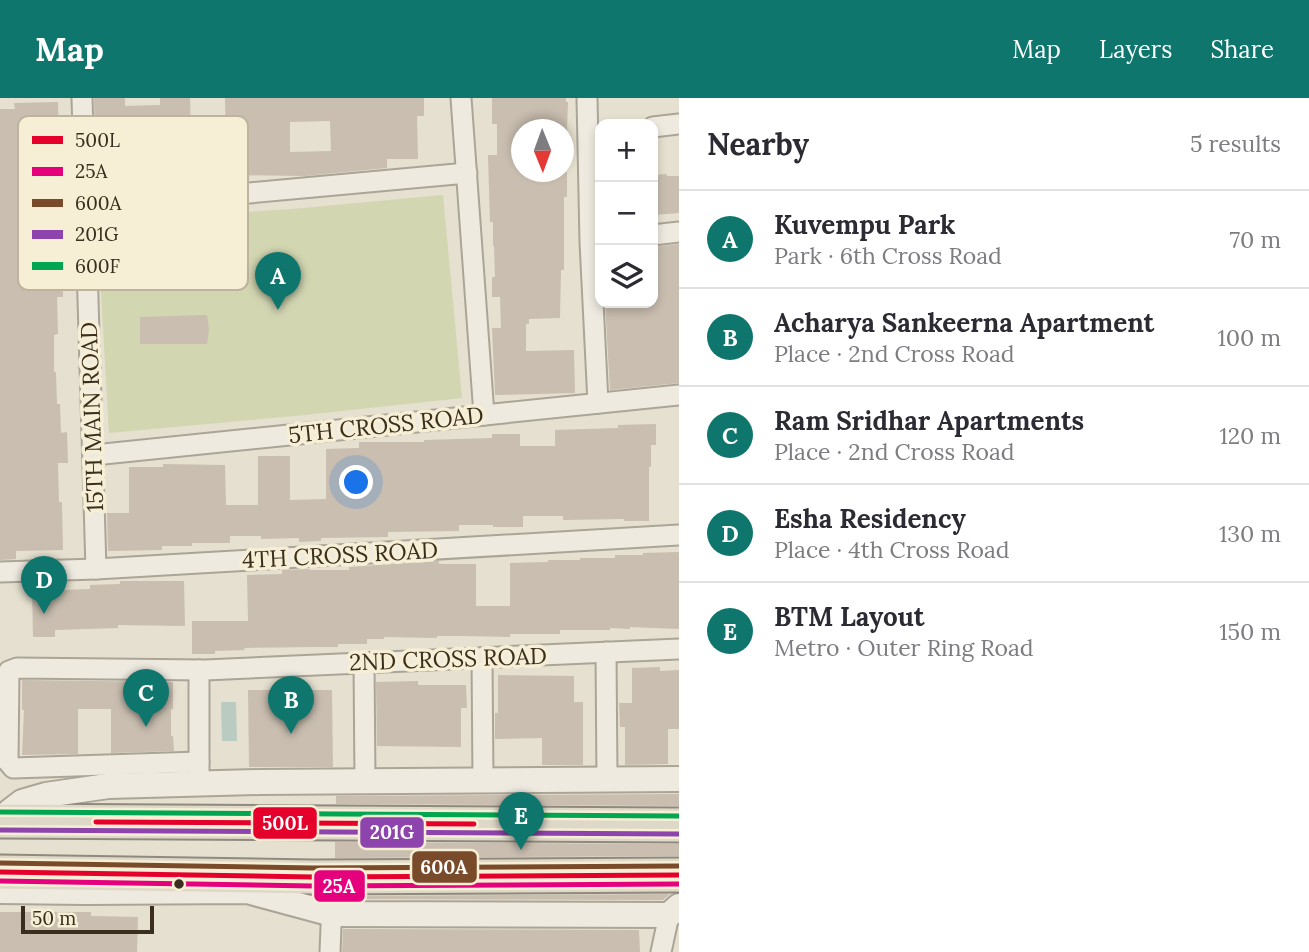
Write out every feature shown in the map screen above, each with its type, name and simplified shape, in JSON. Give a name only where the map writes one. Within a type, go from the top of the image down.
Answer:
[{"type":"highway","points":[[0,820],[679,825]]},
{"type":"highway","points":[[0,872],[98,884],[181,884],[333,877],[679,874]]},
{"type":"street","name":"15TH MAIN ROAD","points":[[82,98],[83,116]]},
{"type":"street","points":[[461,98],[484,415]]},
{"type":"street","points":[[587,98],[594,135],[595,241]]},
{"type":"street","points":[[658,126],[679,124]]},
{"type":"street","points":[[248,193],[467,173]]},
{"type":"street","points":[[658,234],[679,232]]},
{"type":"street","points":[[595,245],[598,403]]},
{"type":"street","name":"15TH MAIN ROAD","points":[[89,290],[96,569]]},
{"type":"street","name":"5TH CROSS ROAD","points":[[94,455],[679,395]]},
{"type":"street","name":"4TH CROSS ROAD","points":[[0,572],[96,569],[679,535]]},
{"type":"street","name":"2ND CROSS ROAD","points":[[199,773],[13,768],[8,762],[9,671],[16,667],[209,669],[679,649]]},
{"type":"street","points":[[606,652],[607,780]]},
{"type":"street","points":[[482,658],[483,780]]},
{"type":"street","points":[[363,663],[365,781]]},
{"type":"street","points":[[199,773],[209,669]]},
{"type":"street","points":[[0,820],[22,802],[46,795],[199,773],[365,781],[679,779]]},
{"type":"street","points":[[330,952],[333,877]]},
{"type":"street","points":[[0,891],[98,884]]},
{"type":"street","points":[[181,884],[247,891],[332,914],[674,910],[661,952]]},
{"type":"green space","points":[[443,195],[462,398],[109,433],[101,290],[248,290],[248,212]]},
{"type":"shaded area","points":[[221,702],[236,702],[237,741],[222,741]]},
{"type":"building","points":[[94,98],[125,98],[125,106],[160,105],[160,98],[190,98],[190,116],[94,116]]},
{"type":"building","points":[[225,98],[424,98],[424,116],[417,116],[418,159],[387,159],[387,168],[305,176],[248,175],[248,116],[225,116]],"holes":[[[330,121],[331,151],[290,152],[290,122]]]},
{"type":"building","points":[[492,98],[566,98],[568,102],[567,119],[511,119],[511,182],[567,182],[567,197],[564,197],[564,270],[561,270],[560,318],[529,319],[529,324],[526,324],[526,351],[574,350],[575,393],[495,395],[492,328],[501,328],[500,297],[492,297],[492,277],[495,277],[488,155],[497,155],[497,124],[492,124]]},
{"type":"building","points":[[58,102],[58,116],[18,116],[18,290],[63,290],[63,297],[57,297],[58,334],[54,335],[54,372],[57,404],[60,404],[61,433],[67,432],[68,463],[58,463],[63,550],[16,551],[16,559],[0,560],[0,109],[15,109],[14,103]]},
{"type":"building","points":[[658,175],[679,176],[679,213],[658,215]]},
{"type":"building","points":[[679,244],[679,383],[610,390],[605,308],[658,308],[658,246]]},
{"type":"building","points":[[207,315],[207,344],[140,344],[140,317]]},
{"type":"building","points":[[656,424],[656,445],[651,445],[649,467],[649,521],[563,520],[563,516],[523,516],[523,527],[459,525],[459,531],[388,532],[388,537],[321,538],[321,541],[299,542],[299,538],[261,539],[261,536],[230,536],[230,543],[162,546],[162,550],[108,551],[107,513],[129,513],[129,467],[163,467],[163,464],[225,465],[226,505],[258,505],[258,456],[290,456],[290,500],[326,499],[326,449],[359,448],[359,442],[492,438],[492,434],[520,434],[520,446],[555,446],[555,430]]},
{"type":"building","points":[[679,552],[679,629],[630,627],[610,630],[560,630],[560,634],[510,634],[510,637],[384,637],[367,639],[367,644],[338,644],[338,647],[244,648],[245,650],[215,651],[215,654],[192,654],[192,621],[248,621],[247,575],[282,574],[282,570],[349,570],[349,567],[439,561],[439,564],[476,564],[476,606],[510,606],[510,563]]},
{"type":"building","points":[[120,581],[184,581],[185,626],[118,625],[118,628],[55,630],[55,637],[33,637],[32,591],[90,589],[90,585],[120,584]]},
{"type":"building","points":[[660,667],[660,671],[679,670],[679,729],[668,729],[668,764],[625,765],[625,727],[620,727],[619,703],[632,703],[632,668]]},
{"type":"building","points":[[498,675],[574,676],[574,702],[583,702],[583,765],[542,765],[542,738],[495,739]]},
{"type":"building","points":[[22,680],[173,682],[171,736],[174,751],[111,753],[111,709],[78,709],[78,754],[22,755]]},
{"type":"building","points":[[418,681],[418,685],[466,685],[467,708],[461,708],[461,747],[377,746],[376,682]]},
{"type":"building","points":[[248,690],[332,690],[333,767],[249,767]]},
{"type":"building","points":[[679,794],[679,806],[336,804],[336,796]]},
{"type":"building","points":[[335,842],[679,844],[679,856],[335,858]]},
{"type":"building","points":[[670,894],[663,900],[344,899],[345,896]]},
{"type":"building","points":[[0,912],[91,912],[91,916],[138,917],[137,952],[0,952]]},
{"type":"building","points":[[343,929],[639,930],[640,952],[342,952]]},
{"type":"transit line","name":"600F","points":[[0,812],[679,816]]},
{"type":"transit line","name":"500L","points":[[96,822],[474,824]]},
{"type":"transit line","name":"201G","points":[[0,830],[679,834]]},
{"type":"transit line","name":"600A","points":[[0,863],[313,868],[679,866]]},
{"type":"transit line","name":"500L","points":[[0,872],[313,877],[679,875]]},
{"type":"transit line","name":"25A","points":[[0,881],[313,886],[679,884]]},
{"type":"place","name":"Kuvempu Park","points":[[278,310]]},
{"type":"place","name":"Esha Residency","points":[[44,614]]},
{"type":"place","name":"Ram Sridhar Apartments","points":[[146,727]]},
{"type":"place","name":"Acharya Sankeerna Apartment","points":[[291,734]]},
{"type":"place","name":"BTM Layout","points":[[521,850]]}]
